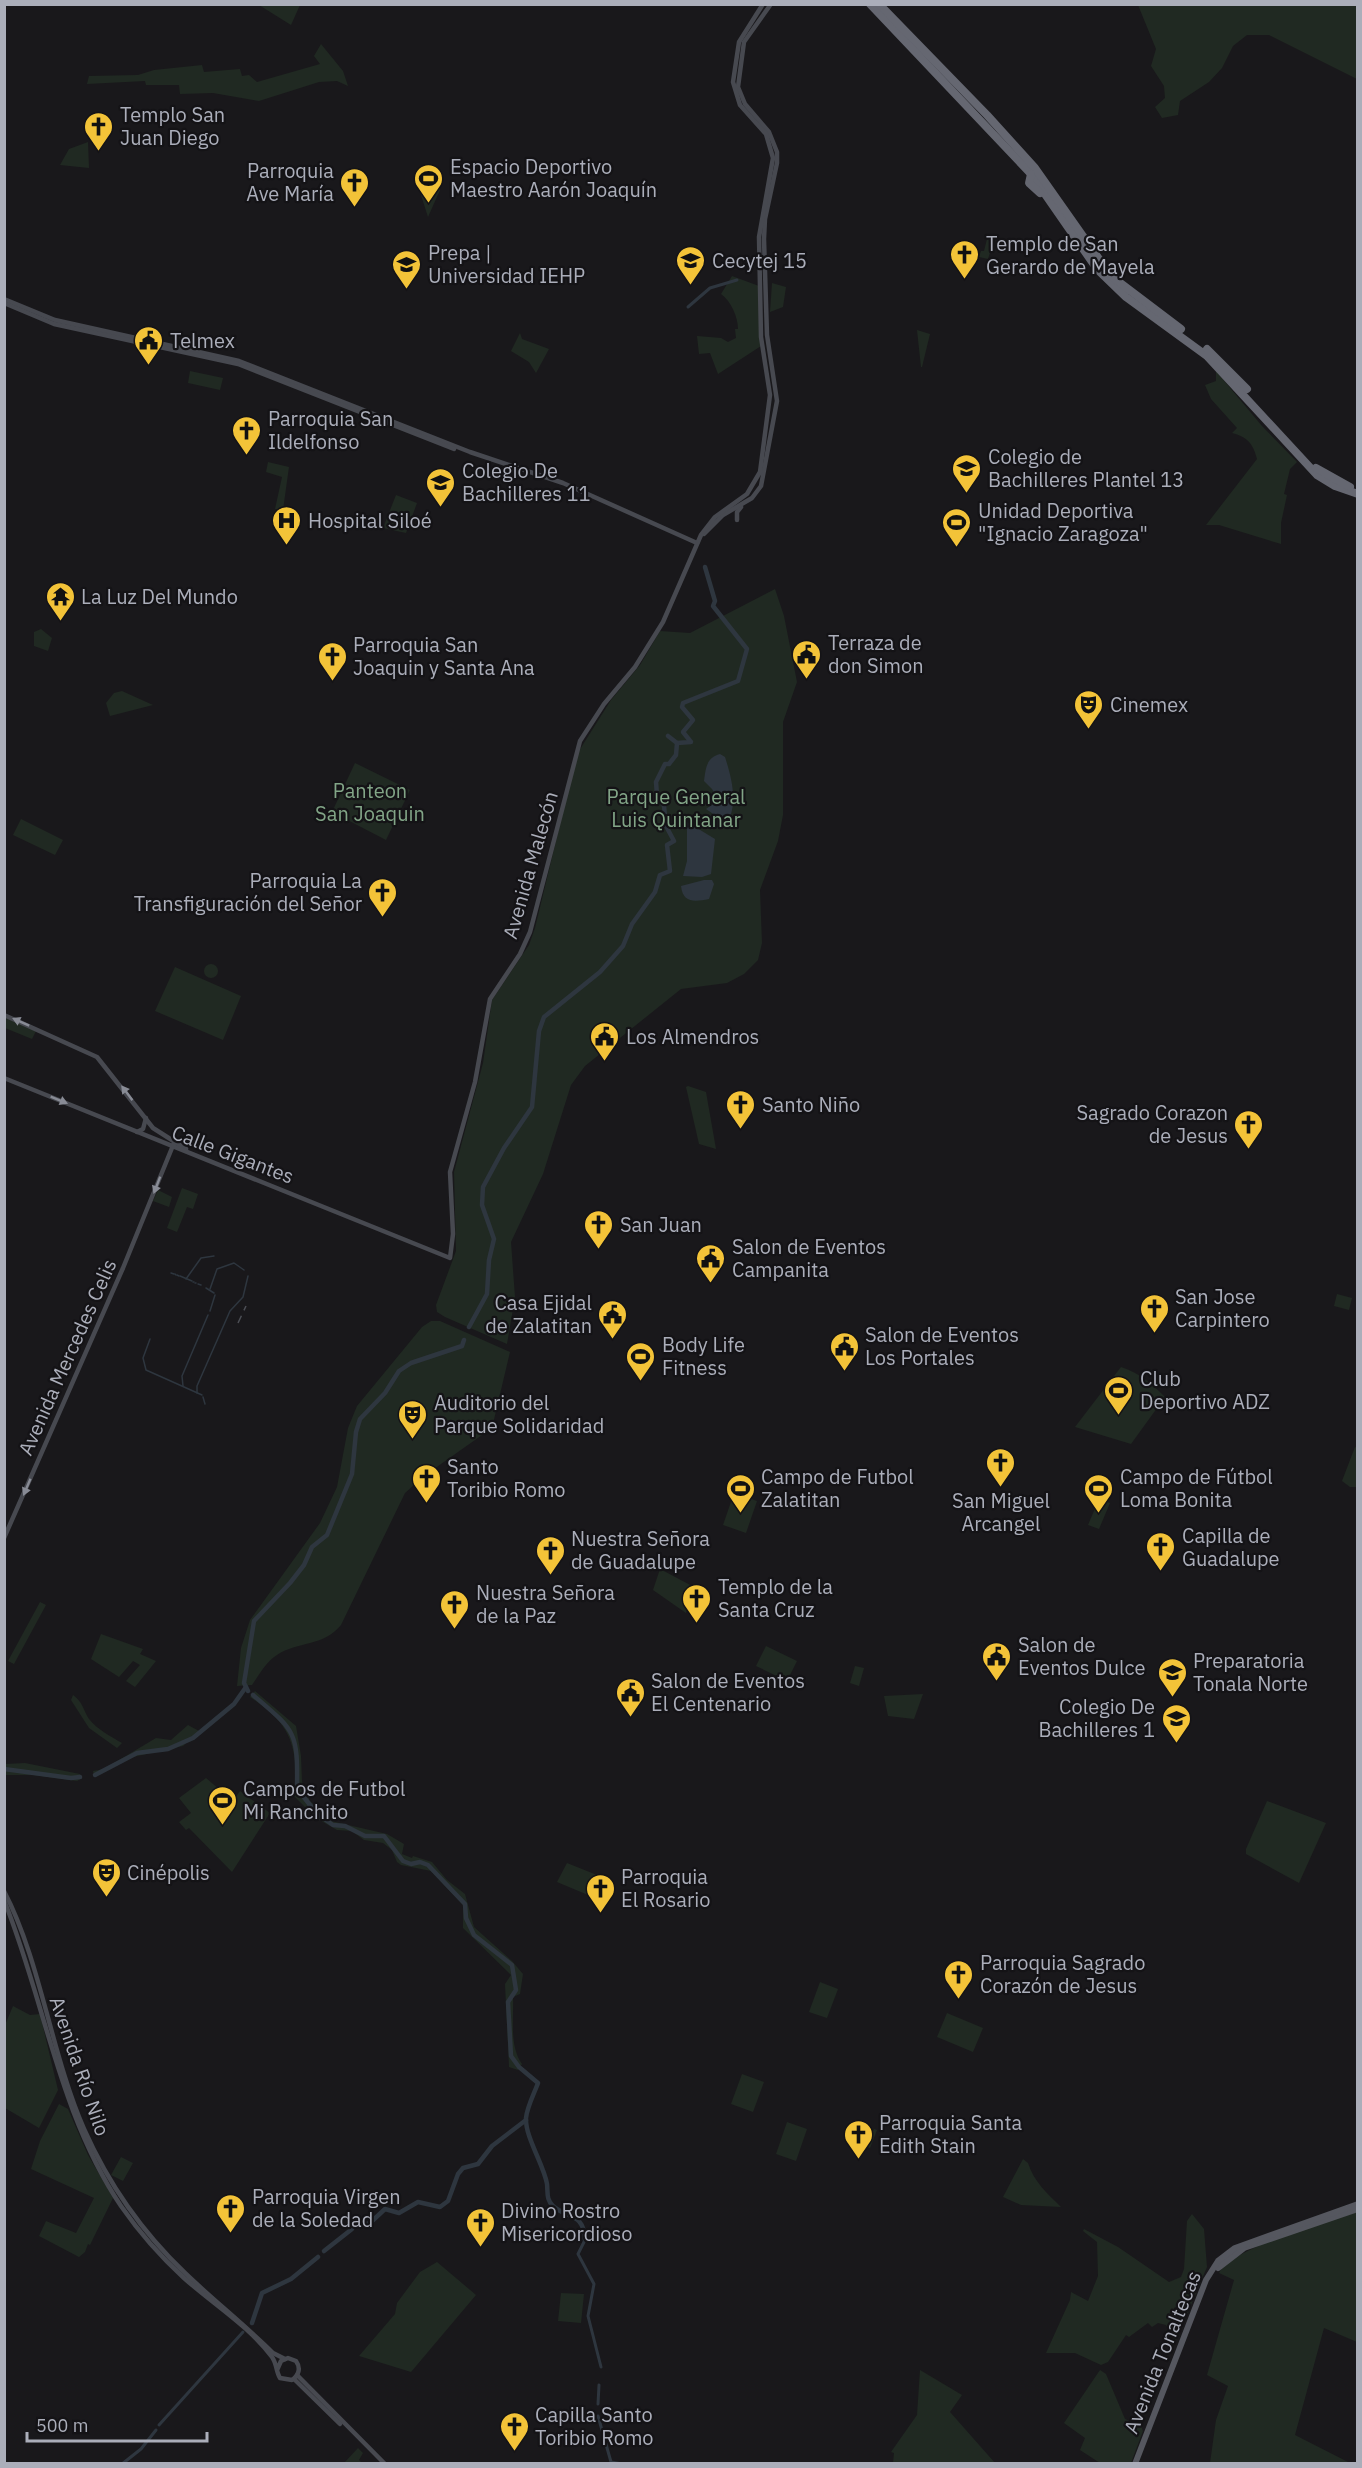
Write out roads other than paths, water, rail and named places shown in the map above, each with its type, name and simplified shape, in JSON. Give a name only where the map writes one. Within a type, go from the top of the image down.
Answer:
[{"type":"highway","points":[[870,4],[1031,174],[1097,268],[1113,285],[1207,356],[1317,475],[1335,486],[1358,494]]},
{"type":"highway","points":[[879,4],[1035,168],[1111,276],[1227,366],[1305,458],[1318,470],[1332,479],[1358,489]]},
{"type":"highway","points":[[918,54],[919,64]]},
{"type":"main road","name":"Avenida Malecón","points":[[450,1258],[453,1234],[450,1172],[475,1082],[490,999],[527,939],[580,741],[604,704],[635,667],[663,622],[700,537],[715,517],[752,489],[760,472],[770,395],[761,337],[759,237],[773,158],[766,134],[740,105],[733,82],[739,42],[763,4]]},
{"type":"main road","name":"Avenida Malecón","points":[[700,537],[723,515],[748,501],[761,486],[777,401],[766,335],[765,219],[777,163],[777,152],[769,132],[741,98],[738,81],[744,42],[771,4]]},
{"type":"main road","points":[[4,301],[54,324],[238,364],[465,453],[495,460],[563,483],[697,543]]},
{"type":"main road","points":[[765,438],[771,439]]},
{"type":"main road","points":[[737,520],[738,510],[748,501]]},
{"type":"main road","points":[[4,1015],[97,1057],[153,1128],[173,1145]]},
{"type":"main road","name":"Calle Gigantes","points":[[4,1078],[450,1258]]},
{"type":"main road","points":[[137,1132],[143,1129],[146,1118]]},
{"type":"main road","points":[[147,1136],[147,1128],[153,1128]]},
{"type":"main road","name":"Avenida Mercedes Celis","points":[[4,1538],[143,1222],[173,1145]]},
{"type":"main road","name":"Avenida Río Nilo","points":[[4,1891],[29,1965],[65,2090],[94,2155],[121,2205],[153,2247],[184,2278],[246,2331],[272,2357],[277,2370]]},
{"type":"main road","name":"Avenida Río Nilo","points":[[4,1900],[19,1933]]},
{"type":"main road","name":"Avenida Río Nilo","points":[[94,2155],[118,2193],[156,2244],[273,2353],[297,2362],[296,2377]]},
{"type":"main road","name":"Avenida Tonaltecas","points":[[1137,2463],[1206,2280],[1218,2262],[1246,2242],[1358,2204]]},
{"type":"main road","name":"Avenida Tonaltecas","points":[[1137,2463],[1209,2284],[1221,2264],[1244,2248],[1358,2209]]},
{"type":"main road","points":[[285,2359],[277,2370],[282,2380],[296,2377],[382,2463]]},
{"type":"waterway","points":[[688,307],[710,288],[737,280]]},
{"type":"waterway","points":[[677,743],[691,742],[683,732],[693,720],[682,707],[683,703],[738,681],[747,649],[713,606],[715,601],[705,567]]},
{"type":"waterway","points":[[469,1327],[487,1294],[489,1260],[494,1239],[482,1205],[483,1187],[504,1148],[532,1107],[539,1031],[544,1017],[600,972],[623,946],[632,924],[655,892],[660,875],[670,871],[667,845],[674,841],[666,826],[664,806],[657,795],[656,782],[665,764],[669,764],[676,755],[677,743],[668,736]]},
{"type":"waterway","points":[[186,1279],[201,1258],[214,1256]]},
{"type":"waterway","points":[[210,1289],[217,1269],[234,1263],[244,1270]]},
{"type":"waterway","points":[[180,1276],[192,1281]]},
{"type":"waterway","points":[[197,1393],[197,1386],[230,1311],[243,1297],[248,1276]]},
{"type":"waterway","points":[[206,1288],[214,1293]]},
{"type":"waterway","points":[[210,1311],[215,1295]]},
{"type":"waterway","points":[[183,1386],[182,1376],[208,1315]]},
{"type":"waterway","points":[[150,1339],[143,1358],[146,1370],[202,1395]]},
{"type":"waterway","points":[[248,1691],[244,1683],[254,1621],[290,1583],[304,1565],[312,1547],[327,1535],[352,1474],[356,1432],[360,1419],[385,1393],[399,1371],[411,1363],[462,1346],[464,1340]]},
{"type":"waterway","points":[[203,1397],[205,1404]]},
{"type":"waterway","points":[[95,1775],[137,1753],[168,1749],[193,1738],[234,1704],[246,1687]]},
{"type":"waterway","points":[[253,1695],[286,1725],[291,1734],[295,1743],[297,1788]]},
{"type":"waterway","points":[[4,1769],[71,1778],[80,1777]]},
{"type":"waterway","points":[[303,1796],[317,1814],[333,1825],[345,1826],[365,1836],[384,1836],[403,1861],[428,1865],[465,1904],[466,1918],[474,1935],[512,1965],[516,1990],[508,2002],[511,2056],[519,2067],[538,2083],[526,2118],[528,2134],[545,2176],[549,2201],[558,2210],[578,2220],[582,2225],[585,2240]]},
{"type":"waterway","points":[[359,2225],[370,2223],[385,2209],[399,2213],[418,2202],[440,2207],[448,2201],[458,2174],[463,2168],[478,2164],[492,2146],[526,2120]]},
{"type":"waterway","points":[[324,2251],[352,2229]]},
{"type":"waterway","points":[[585,2240],[578,2254],[594,2284],[588,2316],[601,2367]]},
{"type":"waterway","points":[[252,2323],[262,2293],[291,2279],[318,2257]]},
{"type":"waterway","points":[[159,2425],[243,2332]]},
{"type":"waterway","points":[[598,2404],[599,2385]]},
{"type":"waterway","points":[[598,2416],[611,2462],[622,2464]]},
{"type":"waterway","points":[[122,2464],[141,2449],[156,2430]]},
{"type":"railway","points":[[238,1323],[246,1306]]},
{"type":"place","name":"Templo San Juan Diego","points":[[99,152]]},
{"type":"place","name":"Espacio Deportivo Maestro Aarón Joaquín","points":[[429,204]]},
{"type":"place","name":"Parroquia Ave María","points":[[355,208]]},
{"type":"place","name":"Templo de San Gerardo de Mayela","points":[[965,280]]},
{"type":"place","name":"Cecytej 15","points":[[691,286]]},
{"type":"place","name":"Prepa | Universidad IEHP","points":[[407,290]]},
{"type":"place","name":"Telmex","points":[[149,366]]},
{"type":"place","name":"Parroquia San Ildelfonso","points":[[247,456]]},
{"type":"place","name":"Colegio de Bachilleres Plantel 13","points":[[967,494]]},
{"type":"place","name":"Colegio De Bachilleres 11","points":[[441,508]]},
{"type":"place","name":"Hospital Siloé","points":[[287,546]]},
{"type":"place","name":"Unidad Deportiva \"Ignacio Zaragoza\"","points":[[957,548]]},
{"type":"place","name":"La Luz Del Mundo","points":[[60,622]]},
{"type":"place","name":"Terraza de don Simon","points":[[807,680]]},
{"type":"place","name":"Parroquia San Joaquin y Santa Ana","points":[[332,682]]},
{"type":"place","name":"Cinemex","points":[[1089,730]]},
{"type":"place","name":"Parroquia La Transfiguración del Señor","points":[[383,918]]},
{"type":"place","name":"Los Almendros","points":[[605,1062]]},
{"type":"place","name":"Santo Niño","points":[[741,1130]]},
{"type":"place","name":"Sagrado Corazon de Jesus","points":[[1249,1150]]},
{"type":"place","name":"San Juan","points":[[599,1250]]},
{"type":"place","name":"Salon de Eventos Campanita","points":[[711,1284]]},
{"type":"place","name":"San Jose Carpintero","points":[[1154,1334]]},
{"type":"place","name":"Casa Ejidal de Zalatitan","points":[[613,1340]]},
{"type":"place","name":"Salon de Eventos Los Portales","points":[[844,1372]]},
{"type":"place","name":"Body Life Fitness","points":[[641,1382]]},
{"type":"place","name":"Club Deportivo ADZ","points":[[1119,1416]]},
{"type":"place","name":"Auditorio del Parque Solidaridad","points":[[413,1440]]},
{"type":"place","name":"San Miguel Arcangel","points":[[1001,1488]]},
{"type":"place","name":"Santo Toribio Romo","points":[[426,1504]]},
{"type":"place","name":"Campo de Futbol Zalatitan","points":[[740,1514]]},
{"type":"place","name":"Campo de Fútbol Loma Bonita","points":[[1099,1514]]},
{"type":"place","name":"Capilla de Guadalupe","points":[[1161,1572]]},
{"type":"place","name":"Nuestra Señora de Guadalupe","points":[[550,1576]]},
{"type":"place","name":"Templo de la Santa Cruz","points":[[697,1624]]},
{"type":"place","name":"Nuestra Señora de la Paz","points":[[455,1630]]},
{"type":"place","name":"Salon de Eventos Dulce","points":[[997,1682]]},
{"type":"place","name":"Preparatoria Tonala Norte","points":[[1172,1698]]},
{"type":"place","name":"Salon de Eventos El Centenario","points":[[630,1718]]},
{"type":"place","name":"Colegio De Bachilleres 1","points":[[1176,1744]]},
{"type":"place","name":"Campos de Futbol Mi Ranchito","points":[[222,1826]]},
{"type":"place","name":"Cinépolis","points":[[106,1898]]},
{"type":"place","name":"Parroquia El Rosario","points":[[600,1914]]},
{"type":"place","name":"Parroquia Sagrado Corazón de Jesus","points":[[959,2000]]},
{"type":"place","name":"Parroquia Santa Edith Stain","points":[[858,2160]]},
{"type":"place","name":"Parroquia Virgen de la Soledad","points":[[231,2234]]},
{"type":"place","name":"Divino Rostro Misericordioso","points":[[480,2248]]},
{"type":"place","name":"Capilla Santo Toribio Romo","points":[[514,2452]]},
{"type":"park label","name":"Panteon San Joaquin","points":[[370,802]]},
{"type":"park label","name":"Parque General Luis Quintanar","points":[[676,808]]}]
